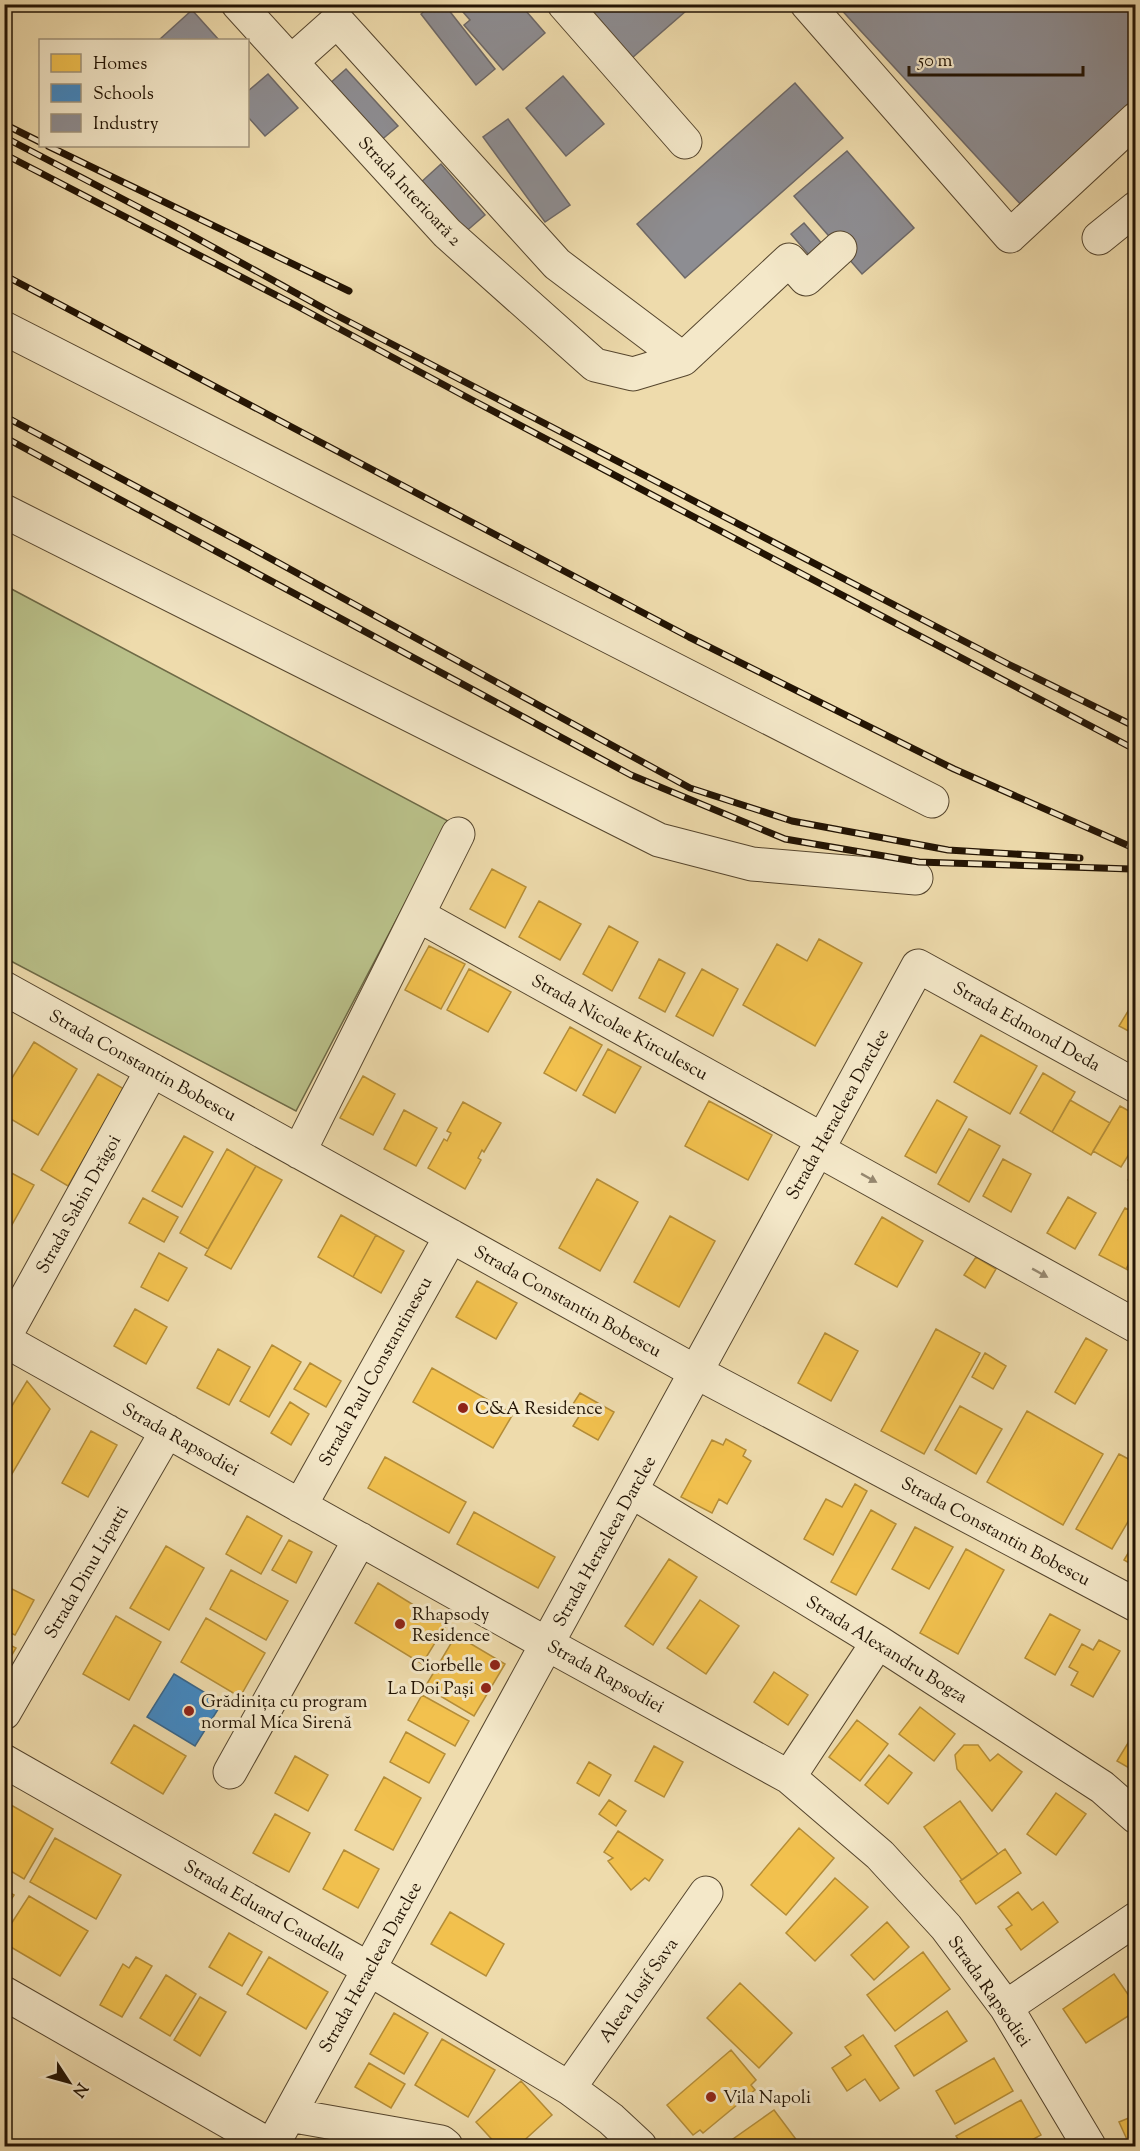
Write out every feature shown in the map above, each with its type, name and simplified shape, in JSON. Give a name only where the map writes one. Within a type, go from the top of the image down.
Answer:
[{"type":"street","name":"Strada Interioară 2","points":[[238,4],[447,233],[595,365],[633,374],[683,358]]},
{"type":"street","points":[[564,4],[685,142]]},
{"type":"street","points":[[807,4],[1010,236],[1136,118]]},
{"type":"street","points":[[291,62],[337,21],[558,264],[683,358],[789,260],[806,279],[840,248]]},
{"type":"street","points":[[1099,238],[1136,208]]},
{"type":"street","points":[[4,328],[932,801]]},
{"type":"street","points":[[4,512],[659,840],[752,864],[916,878]]},
{"type":"street","points":[[299,1152],[458,834]]},
{"type":"street","name":"Strada Nicolae Kirculescu","points":[[418,915],[1136,1326]]},
{"type":"street","name":"Strada Heracleea Darclee","points":[[271,2146],[918,966]]},
{"type":"street","name":"Strada Edmond Deda","points":[[918,966],[1136,1086]]},
{"type":"street","name":"Strada Constantin Bobescu","points":[[4,988],[696,1372],[1136,1605]]},
{"type":"street","name":"Strada Sabin Drăgoi","points":[[4,1339],[152,1070]]},
{"type":"street","name":"Strada Paul Constantinescu","points":[[300,1506],[451,1236]]},
{"type":"street","name":"Strada Rapsodiei","points":[[4,1339],[789,1777],[880,1855],[946,1927],[1006,2007],[1089,2146]]},
{"type":"street","name":"Strada Dinu Lipatti","points":[[4,1713],[167,1431]]},
{"type":"street","name":"Strada Alexandru Bogza","points":[[631,1491],[878,1642],[1102,1787],[1136,1817]]},
{"type":"street","points":[[230,1772],[360,1539]]},
{"type":"street","points":[[789,1777],[878,1642]]},
{"type":"street","name":"Strada Eduard Caudella","points":[[4,1761],[369,1969],[569,2088],[611,2119],[640,2146]]},
{"type":"street","name":"Aleea Iosif Sava","points":[[569,2088],[706,1893]]},
{"type":"street","points":[[1006,2007],[1136,1919]]},
{"type":"street","points":[[4,1993],[271,2146]]},
{"type":"street","points":[[289,2115],[441,2142],[446,2146]]},
{"type":"green space","points":[[4,585],[448,821],[296,1111],[5,958]]},
{"type":"building: Homes","points":[[492,869],[526,887],[505,928],[470,909]]},
{"type":"building: Homes","points":[[539,901],[581,924],[560,960],[519,937]]},
{"type":"building: Homes","points":[[609,926],[638,942],[612,991],[583,974]]},
{"type":"building: Homes","points":[[819,939],[862,963],[815,1046],[743,1005],[777,944],[807,961]]},
{"type":"building: Homes","points":[[429,946],[465,964],[441,1009],[405,990]]},
{"type":"building: Homes","points":[[659,959],[685,973],[665,1012],[639,998]]},
{"type":"building: Homes","points":[[469,969],[511,992],[488,1032],[447,1010]]},
{"type":"building: Homes","points":[[702,969],[738,989],[713,1036],[676,1016]]},
{"type":"building: Homes","points":[[1136,998],[1136,1035],[1119,1026]]},
{"type":"building: Homes","points":[[570,1027],[602,1045],[576,1091],[544,1073]]},
{"type":"building: Homes","points":[[981,1035],[1037,1066],[1010,1114],[954,1082]]},
{"type":"building: Homes","points":[[34,1042],[77,1069],[38,1135],[4,1115],[4,1091]]},
{"type":"building: Homes","points":[[608,1049],[641,1067],[615,1113],[583,1095]]},
{"type":"building: Homes","points":[[1043,1073],[1075,1092],[1052,1132],[1020,1113]]},
{"type":"building: Homes","points":[[98,1074],[124,1089],[68,1186],[41,1170]]},
{"type":"building: Homes","points":[[363,1076],[395,1094],[373,1135],[340,1118]]},
{"type":"building: Homes","points":[[937,1100],[967,1117],[936,1173],[905,1156]]},
{"type":"building: Homes","points":[[1070,1100],[1110,1123],[1091,1155],[1052,1132]]},
{"type":"building: Homes","points":[[709,1101],[772,1135],[748,1180],[685,1146]]},
{"type":"building: Homes","points":[[463,1102],[501,1123],[484,1152],[482,1150],[478,1158],[481,1160],[465,1189],[428,1168],[444,1139],[447,1141],[451,1133],[447,1131]]},
{"type":"building: Homes","points":[[1120,1106],[1136,1115],[1136,1143],[1121,1167],[1093,1151]]},
{"type":"building: Homes","points":[[404,1110],[437,1128],[416,1166],[384,1149]]},
{"type":"building: Homes","points":[[969,1129],[1000,1146],[969,1202],[938,1184]]},
{"type":"building: Homes","points":[[184,1136],[213,1152],[182,1207],[152,1191]]},
{"type":"building: Homes","points":[[227,1149],[256,1166],[208,1249],[180,1233]]},
{"type":"building: Homes","points":[[1003,1159],[1031,1174],[1011,1212],[983,1196]]},
{"type":"building: Homes","points":[[256,1166],[282,1180],[231,1269],[205,1255]]},
{"type":"building: Homes","points":[[1136,1166],[1136,1184],[1128,1180]]},
{"type":"building: Homes","points":[[4,1169],[34,1185],[4,1239]]},
{"type":"building: Homes","points":[[597,1179],[638,1202],[600,1271],[559,1248]]},
{"type":"building: Homes","points":[[1068,1197],[1096,1213],[1075,1249],[1047,1233]]},
{"type":"building: Homes","points":[[143,1198],[178,1217],[164,1242],[129,1223]]},
{"type":"building: Homes","points":[[1125,1208],[1136,1213],[1136,1251],[1126,1269],[1099,1255]]},
{"type":"building: Homes","points":[[341,1215],[376,1235],[353,1277],[318,1257]]},
{"type":"building: Homes","points":[[670,1216],[715,1241],[679,1307],[634,1282]]},
{"type":"building: Homes","points":[[882,1217],[923,1241],[897,1287],[855,1264]]},
{"type":"building: Homes","points":[[376,1235],[404,1251],[381,1293],[353,1277]]},
{"type":"building: Homes","points":[[1136,1251],[1136,1275],[1126,1269]]},
{"type":"building: Homes","points":[[159,1253],[187,1268],[168,1301],[141,1287]]},
{"type":"building: Homes","points":[[976,1257],[996,1269],[985,1288],[964,1275]]},
{"type":"building: Homes","points":[[477,1281],[517,1303],[496,1339],[456,1317]]},
{"type":"building: Homes","points":[[135,1309],[167,1327],[146,1364],[114,1346]]},
{"type":"building: Homes","points":[[936,1329],[980,1353],[924,1454],[881,1431]]},
{"type":"building: Homes","points":[[825,1333],[858,1351],[831,1401],[798,1383]]},
{"type":"building: Homes","points":[[1086,1338],[1107,1350],[1075,1404],[1055,1392]]},
{"type":"building: Homes","points":[[272,1345],[301,1362],[269,1417],[240,1401]]},
{"type":"building: Homes","points":[[218,1349],[250,1367],[229,1405],[197,1388]]},
{"type":"building: Homes","points":[[985,1353],[1006,1366],[993,1389],[972,1377]]},
{"type":"building: Homes","points":[[310,1363],[341,1381],[326,1407],[294,1389]]},
{"type":"building: Homes","name":"C&A Residence","points":[[432,1368],[513,1414],[493,1448],[413,1402]]},
{"type":"building: Homes","points":[[27,1381],[50,1409],[9,1479],[4,1476],[4,1419]]},
{"type":"building: Homes","points":[[580,1393],[614,1412],[598,1440],[573,1426],[583,1410],[573,1404]]},
{"type":"building: Homes","points":[[290,1402],[309,1414],[291,1445],[271,1433]]},
{"type":"building: Homes","points":[[960,1406],[1002,1429],[976,1474],[935,1450]]},
{"type":"building: Homes","points":[[1027,1411],[1103,1454],[1063,1525],[987,1482]]},
{"type":"building: Homes","points":[[91,1431],[117,1445],[88,1497],[62,1483]]},
{"type":"building: Homes","points":[[726,1439],[746,1450],[743,1456],[751,1461],[727,1504],[719,1499],[712,1513],[681,1497],[712,1440],[723,1445]]},
{"type":"building: Homes","points":[[1119,1454],[1136,1463],[1136,1508],[1112,1549],[1076,1529]]},
{"type":"building: Homes","points":[[385,1457],[466,1502],[449,1533],[368,1488]]},
{"type":"building: Homes","points":[[855,1484],[867,1491],[833,1555],[804,1539],[826,1499],[842,1507]]},
{"type":"building: Homes","points":[[871,1510],[896,1524],[856,1595],[831,1582]]},
{"type":"building: Homes","points":[[474,1512],[555,1557],[538,1588],[457,1544]]},
{"type":"building: Homes","points":[[247,1516],[282,1536],[261,1574],[226,1554]]},
{"type":"building: Homes","points":[[915,1527],[953,1547],[929,1589],[892,1569]]},
{"type":"building: Homes","points":[[289,1540],[312,1552],[296,1583],[272,1570]]},
{"type":"building: Homes","points":[[1136,1540],[1136,1567],[1124,1560]]},
{"type":"building: Homes","points":[[166,1546],[204,1568],[169,1630],[130,1608]]},
{"type":"building: Homes","points":[[966,1549],[1004,1570],[958,1654],[920,1633]]},
{"type":"building: Homes","points":[[669,1559],[697,1577],[653,1645],[625,1626]]},
{"type":"building: Homes","points":[[231,1570],[288,1601],[266,1640],[210,1609]]},
{"type":"building: Homes","name":"Rhapsody Residence","points":[[378,1583],[446,1625],[422,1664],[355,1623]]},
{"type":"building: Homes","points":[[4,1585],[34,1600],[15,1635],[4,1630]]},
{"type":"building: Homes","points":[[700,1600],[739,1626],[706,1674],[667,1648]]},
{"type":"building: Homes","points":[[1050,1614],[1080,1630],[1055,1675],[1025,1658]]},
{"type":"building: Homes","points":[[116,1616],[161,1642],[129,1700],[83,1674]]},
{"type":"building: Homes","points":[[206,1618],[265,1653],[240,1697],[181,1662]]},
{"type":"building: Homes","points":[[456,1635],[505,1664],[474,1716],[425,1687]]},
{"type":"building: Homes","points":[[1099,1640],[1120,1651],[1093,1697],[1071,1685],[1078,1672],[1069,1667],[1082,1644],[1093,1650]]},
{"type":"building: Homes","points":[[4,1642],[16,1648],[4,1668]]},
{"type":"building: Homes","points":[[774,1672],[808,1695],[788,1725],[754,1702]]},
{"type":"building: Homes","points":[[422,1695],[469,1721],[455,1746],[408,1720]]},
{"type":"building: Homes","points":[[920,1707],[955,1734],[934,1761],[899,1734]]},
{"type":"building: Homes","points":[[857,1720],[888,1744],[860,1781],[829,1757]]},
{"type":"building: Homes","points":[[134,1725],[186,1756],[163,1794],[111,1763]]},
{"type":"building: Homes","points":[[1136,1730],[1136,1772],[1117,1761]]},
{"type":"building: Homes","points":[[406,1732],[445,1754],[429,1783],[390,1762]]},
{"type":"building: Homes","points":[[964,1745],[978,1745],[990,1761],[998,1754],[1022,1772],[992,1811],[957,1769],[955,1755]]},
{"type":"building: Homes","points":[[654,1746],[683,1762],[664,1797],[635,1781]]},
{"type":"building: Homes","points":[[889,1755],[912,1773],[888,1804],[865,1785]]},
{"type":"building: Homes","points":[[295,1756],[328,1775],[308,1811],[275,1793]]},
{"type":"building: Homes","points":[[589,1762],[611,1775],[599,1796],[577,1783]]},
{"type":"building: Homes","points":[[384,1777],[421,1798],[393,1850],[355,1830]]},
{"type":"building: Homes","points":[[1056,1793],[1086,1814],[1056,1855],[1027,1834]]},
{"type":"building: Homes","points":[[609,1800],[626,1811],[616,1826],[599,1814]]},
{"type":"building: Homes","points":[[4,1801],[53,1829],[24,1879],[4,1867]]},
{"type":"building: Homes","points":[[960,1801],[998,1854],[962,1880],[924,1827]]},
{"type":"building: Homes","points":[[275,1814],[310,1833],[289,1872],[253,1853]]},
{"type":"building: Homes","points":[[799,1828],[834,1858],[786,1915],[751,1885]]},
{"type":"building: Homes","points":[[618,1831],[663,1860],[649,1881],[645,1878],[631,1890],[608,1861],[613,1858],[604,1852]]},
{"type":"building: Homes","points":[[55,1838],[121,1875],[96,1919],[30,1882]]},
{"type":"building: Homes","points":[[1005,1849],[1021,1873],[976,1904],[960,1881]]},
{"type":"building: Homes","points":[[344,1850],[379,1869],[358,1908],[323,1889]]},
{"type":"building: Homes","points":[[835,1878],[868,1907],[815,1961],[786,1933]]},
{"type":"building: Homes","points":[[4,1889],[14,1895],[4,1911]]},
{"type":"building: Homes","points":[[1018,1892],[1032,1910],[1043,1902],[1058,1922],[1021,1950],[1006,1929],[1012,1925],[998,1907]]},
{"type":"building: Homes","points":[[29,1896],[88,1931],[60,1976],[4,1943],[4,1935]]},
{"type":"building: Homes","points":[[450,1912],[504,1944],[486,1976],[431,1944]]},
{"type":"building: Homes","points":[[887,1922],[909,1947],[874,1980],[851,1955]]},
{"type":"building: Homes","points":[[229,1933],[262,1952],[242,1986],[209,1967]]},
{"type":"building: Homes","points":[[923,1952],[950,1989],[895,2031],[867,1995]]},
{"type":"building: Homes","points":[[136,1957],[152,1966],[122,2017],[100,2005],[123,1964],[129,1968]]},
{"type":"building: Homes","points":[[269,1957],[328,1992],[306,2029],[247,1994]]},
{"type":"building: Homes","points":[[1114,1974],[1136,2006],[1136,2011],[1086,2043],[1063,2009]]},
{"type":"building: Homes","points":[[166,1975],[196,1994],[170,2036],[140,2018]]},
{"type":"building: Homes","points":[[740,1983],[792,2033],[759,2068],[707,2018]]},
{"type":"building: Homes","points":[[200,1997],[226,2012],[200,2056],[174,2040]]},
{"type":"building: Homes","points":[[947,2011],[967,2041],[914,2076],[895,2046]]},
{"type":"building: Homes","points":[[394,2013],[428,2033],[404,2074],[370,2054]]},
{"type":"building: Homes","points":[[863,2035],[899,2088],[880,2101],[865,2079],[847,2091],[832,2068],[851,2055],[845,2047]]},
{"type":"building: Homes","points":[[442,2039],[495,2070],[468,2117],[415,2085]]},
{"type":"building: Homes","name":"Vila Napoli","points":[[731,2050],[756,2080],[751,2085],[755,2090],[703,2133],[700,2130],[693,2135],[667,2105]]},
{"type":"building: Homes","points":[[994,2058],[1013,2091],[955,2124],[936,2091]]},
{"type":"building: Homes","points":[[369,2063],[405,2084],[391,2108],[355,2087]]},
{"type":"building: Homes","points":[[521,2081],[552,2115],[518,2146],[498,2146],[476,2122]]},
{"type":"building: Homes","points":[[1021,2100],[1041,2135],[1021,2146],[962,2146],[956,2136]]},
{"type":"building: Homes","points":[[774,2110],[801,2146],[723,2146]]},
{"type":"building: Homes","points":[[1136,2115],[1136,2146],[1130,2146],[1119,2122]]},
{"type":"building: Schools","points":[[174,1674],[222,1703],[195,1746],[147,1717]]},
{"type":"building: Industry","points":[[433,4],[444,4],[495,69],[476,85],[421,14]]},
{"type":"building: Industry","points":[[456,4],[520,4],[545,33],[503,70],[464,25],[470,20]]},
{"type":"building: Industry","points":[[585,4],[694,4],[632,58]]},
{"type":"building: Industry","points":[[836,4],[1136,4],[1136,103],[1023,207]]},
{"type":"building: Industry","points":[[192,10],[218,39],[160,39]]},
{"type":"building: Industry","points":[[346,69],[398,126],[379,142],[328,85]]},
{"type":"building: Industry","points":[[268,74],[298,108],[265,136],[249,118],[249,90]]},
{"type":"building: Industry","points":[[563,76],[604,124],[566,156],[526,108]]},
{"type":"building: Industry","points":[[795,83],[843,138],[685,278],[637,224]]},
{"type":"building: Industry","points":[[508,119],[570,205],[545,222],[483,137]]},
{"type":"building: Industry","points":[[847,151],[914,228],[862,274],[794,196]]},
{"type":"building: Industry","points":[[441,164],[485,215],[463,234],[419,184]]},
{"type":"building: Industry","points":[[804,223],[829,252],[816,263],[791,234]]},
{"type":"railway","points":[[4,124],[39,142]]},
{"type":"railway","points":[[4,137],[182,230],[332,313],[1008,664],[1136,727]]},
{"type":"railway","points":[[50,147],[349,291]]},
{"type":"railway","points":[[4,154],[297,306],[1136,750]]},
{"type":"railway","points":[[4,275],[689,637],[954,769],[1136,849]]},
{"type":"railway","points":[[4,416],[255,550],[690,788],[792,821],[948,850],[1080,858]]},
{"type":"railway","points":[[4,437],[631,775],[785,839],[919,862],[1131,869]]},
{"type":"place","name":"C&A Residence","points":[[463,1408]]},
{"type":"place","name":"Rhapsody Residence","points":[[400,1624]]},
{"type":"place","name":"Ciorbelle","points":[[495,1665]]},
{"type":"place","name":"La Doi Pași","points":[[486,1688]]},
{"type":"place","name":"Grădinița cu program normal Mica Sirenă","points":[[189,1711]]},
{"type":"place","name":"Vila Napoli","points":[[711,2097]]}]
